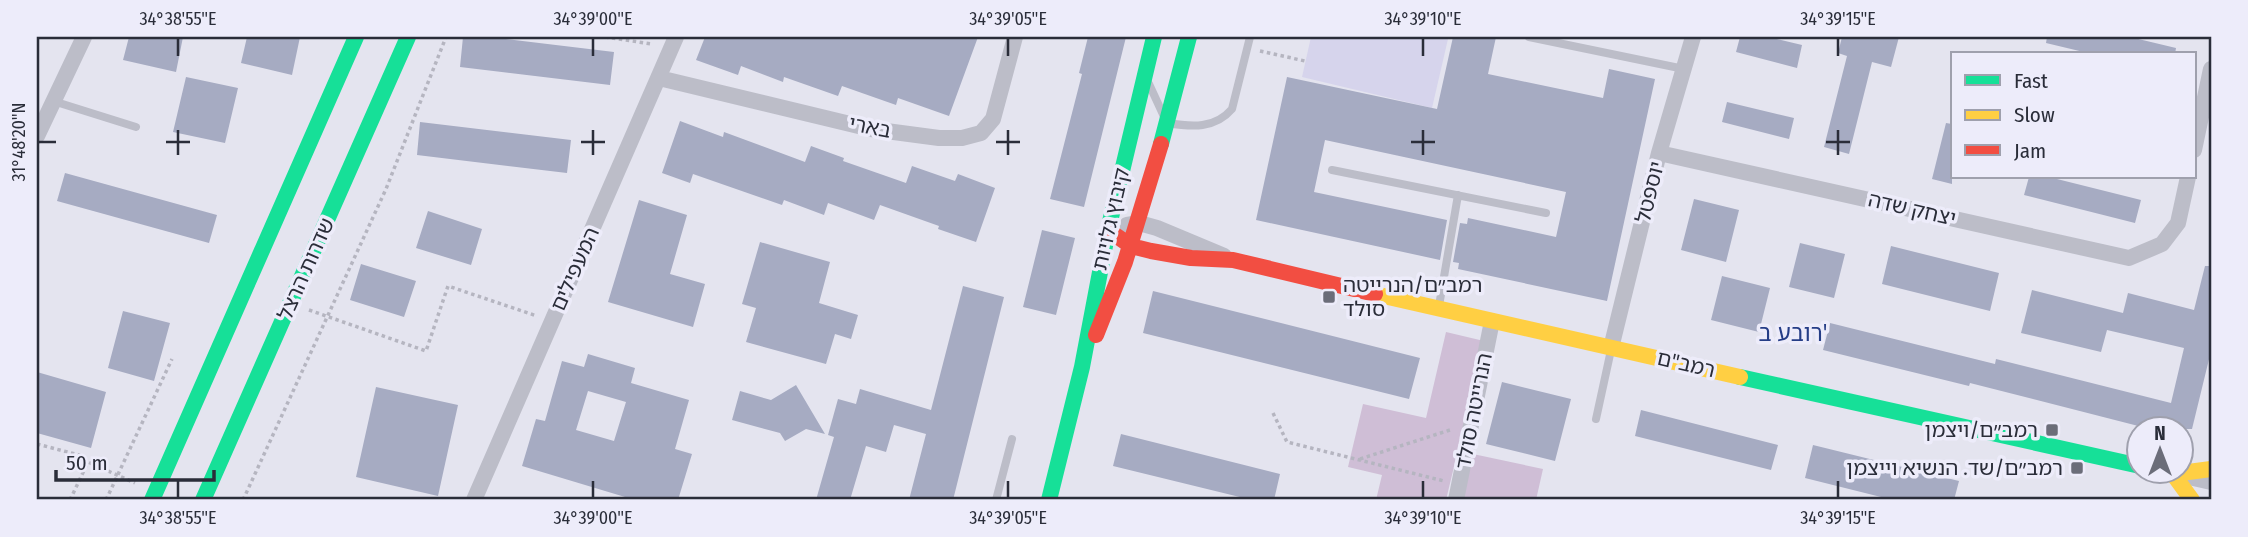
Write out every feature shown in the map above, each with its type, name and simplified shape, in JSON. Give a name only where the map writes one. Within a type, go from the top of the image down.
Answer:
[{"type":"street","points":[[37,136],[84,37]]},
{"type":"street","points":[[152,500],[356,37]]},
{"type":"street","name":"שדרות הרצל","points":[[203,500],[408,37]]},
{"type":"street","name":"בארי","points":[[659,78],[871,129],[939,138],[962,138],[981,133],[993,119],[1015,37]]},
{"type":"street","name":"קיבוץ גלויות","points":[[1049,500],[1082,367],[1108,230],[1154,37]]},
{"type":"street","name":"קיבוץ גלויות","points":[[1082,367],[1113,298],[1139,223],[1189,37]]},
{"type":"street","name":"יוספטל","points":[[1611,348],[1659,153],[1693,37]]},
{"type":"street","name":"המעפילים","points":[[474,500],[674,42]]},
{"type":"street","points":[[2196,140],[2211,69]]},
{"type":"street","name":"יצחק שדה","points":[[1659,153],[2129,258],[2162,244],[2178,223],[2188,178]]},
{"type":"street","points":[[1108,230],[1139,223]]},
{"type":"street","name":"רמב\"ם","points":[[1139,223],[1166,231],[1233,260],[1438,309],[2126,463]]},
{"type":"street","name":"רמב\"ם","points":[[1108,230],[1131,246],[1191,258],[1233,260]]},
{"type":"street","name":"הנרייטה סולד","points":[[1458,493],[1492,321]]},
{"type":"street","points":[[2177,484],[2192,500]]},
{"type":"lane","points":[[1145,72],[1152,95],[1167,123],[1186,126],[1216,123],[1232,109],[1250,37]]},
{"type":"lane","points":[[1529,37],[1684,69]]},
{"type":"lane","points":[[53,101],[136,127]]},
{"type":"lane","points":[[1332,170],[1546,213]]},
{"type":"lane","points":[[1438,309],[1458,195]]},
{"type":"lane","points":[[1596,419],[1611,348]]},
{"type":"lane","points":[[996,500],[1012,439]]},
{"type":"path","points":[[243,500],[386,189],[446,37]]},
{"type":"path","points":[[605,37],[674,42]]},
{"type":"path","points":[[1247,48],[1305,61]]},
{"type":"path","points":[[290,303],[426,351],[448,286],[552,321]]},
{"type":"path","points":[[106,500],[172,359]]},
{"type":"path","points":[[1273,413],[1287,442],[1358,460],[1458,493]]},
{"type":"path","points":[[1358,460],[1472,423]]},
{"type":"path","points":[[37,444],[79,455],[131,482]]},
{"type":"path","points":[[71,500],[88,462]]},
{"type":"shaded area","points":[[1311,37],[1448,39],[1432,108],[1302,77]]},
{"type":"shaded area","points":[[1446,332],[1484,341],[1446,500],[1376,500],[1382,475],[1348,467],[1363,404],[1426,418]]},
{"type":"shaded area","points":[[1473,454],[1543,469],[1536,500],[1462,500]]},
{"type":"building","points":[[129,37],[183,37],[176,72],[123,60]]},
{"type":"building","points":[[247,37],[300,37],[292,75],[241,63]]},
{"type":"building","points":[[463,37],[489,37],[614,52],[610,85],[460,67]]},
{"type":"building","points":[[705,37],[978,37],[949,116],[898,98],[896,105],[842,86],[838,96],[784,77],[783,82],[741,66],[738,75],[696,60]]},
{"type":"building","points":[[1088,37],[1126,37],[1084,207],[1050,199],[1082,74],[1079,73]]},
{"type":"building","points":[[1453,37],[1496,37],[1488,74],[1603,98],[1609,69],[1655,79],[1607,301],[1458,269],[1459,263],[1453,262],[1460,223],[1467,224],[1468,218],[1556,237],[1566,192],[1325,140],[1314,192],[1447,220],[1440,260],[1256,220],[1287,77],[1437,109]]},
{"type":"building","points":[[1740,37],[1768,37],[1802,45],[1797,68],[1736,52]]},
{"type":"building","points":[[1842,37],[1899,37],[1891,67],[1872,62],[1849,154],[1824,147],[1847,56],[1838,53]]},
{"type":"building","points":[[2047,37],[2130,37],[2176,48],[2175,52],[2084,52],[2046,43]]},
{"type":"building","points":[[186,77],[238,88],[225,143],[173,132]]},
{"type":"building","points":[[1727,102],[1794,118],[1789,139],[1722,122]]},
{"type":"building","points":[[680,121],[723,137],[724,132],[805,162],[811,146],[844,158],[843,161],[906,183],[912,166],[955,181],[958,174],[995,188],[976,242],[880,205],[874,220],[828,203],[824,215],[784,200],[782,205],[693,174],[690,183],[662,173]]},
{"type":"building","points":[[420,122],[571,140],[567,173],[417,155]]},
{"type":"building","points":[[1946,123],[1951,124],[1952,184],[1932,179]]},
{"type":"building","points":[[65,173],[217,215],[209,243],[57,201]]},
{"type":"building","points":[[2029,178],[2053,178],[2141,200],[2135,223],[2024,195]]},
{"type":"building","points":[[1694,199],[1739,210],[1726,262],[1681,250]]},
{"type":"building","points":[[639,200],[687,215],[670,274],[705,284],[693,327],[608,302]]},
{"type":"building","points":[[428,211],[482,229],[471,265],[416,248]]},
{"type":"building","points":[[1042,230],[1075,238],[1056,315],[1023,307]]},
{"type":"building","points":[[760,242],[830,262],[819,303],[858,315],[851,339],[835,334],[826,364],[746,342],[756,308],[742,304]]},
{"type":"building","points":[[1800,243],[1845,254],[1834,298],[1789,287]]},
{"type":"building","points":[[1891,246],[1999,273],[1990,311],[1882,284]]},
{"type":"building","points":[[361,264],[416,281],[404,317],[350,300]]},
{"type":"building","points":[[2205,266],[2211,266],[2211,351],[2196,414],[2126,414],[2126,423],[1970,383],[1969,386],[1823,350],[1830,323],[1995,364],[1996,359],[2171,403],[2184,348],[2107,330],[2101,352],[2021,333],[2032,290],[2123,313],[2128,293],[2194,310]]},
{"type":"building","points":[[1722,276],[1770,288],[1759,332],[1711,320]]},
{"type":"building","points":[[963,286],[1004,297],[953,500],[909,500],[926,434],[894,425],[886,452],[866,446],[850,500],[816,500],[834,437],[828,435],[838,399],[856,404],[860,389],[931,410]]},
{"type":"building","points":[[1153,291],[1420,358],[1409,399],[1143,333]]},
{"type":"building","points":[[123,311],[170,323],[154,381],[108,368]]},
{"type":"building","points":[[588,354],[635,368],[631,383],[689,400],[675,449],[692,454],[678,500],[635,500],[522,466],[536,419],[545,421],[562,361],[584,367]],"holes":[[[588,391],[626,402],[614,441],[576,430]]]},
{"type":"building","points":[[37,372],[106,392],[91,448],[37,433]]},
{"type":"building","points":[[1502,382],[1571,399],[1555,461],[1486,444]]},
{"type":"building","points":[[796,385],[825,434],[806,429],[785,441],[780,433],[732,420],[740,391],[771,400]]},
{"type":"building","points":[[376,387],[458,405],[438,496],[356,477]]},
{"type":"building","points":[[1641,410],[1778,445],[1771,470],[1635,436]]},
{"type":"building","points":[[1121,434],[1280,474],[1274,500],[1252,500],[1113,466]]},
{"type":"building","points":[[1813,445],[1959,481],[1954,500],[1893,500],[1805,478]]},
{"type":"traffic: fast","points":[[152,500],[356,37]]},
{"type":"traffic: fast","points":[[203,500],[408,37]]},
{"type":"traffic: fast","points":[[1049,500],[1082,367],[1108,230],[1154,37]]},
{"type":"traffic: fast","points":[[1161,144],[1189,37]]},
{"type":"traffic: fast","points":[[1740,377],[2126,463]]},
{"type":"traffic: slow","points":[[1375,294],[1740,377]]},
{"type":"traffic: slow","points":[[2192,500],[2173,474],[2211,469]]},
{"type":"traffic: jam","points":[[1096,335],[1125,262],[1161,144]]},
{"type":"traffic: jam","points":[[1108,230],[1131,246],[1151,251],[1191,258],[1233,260],[1375,294]]},
{"type":"place","name":"רמב״ם/הנרייטה סולד","points":[[1329,297]]},
{"type":"place","name":"רמב״ם/ויצמן","points":[[2052,430]]},
{"type":"place","name":"רמב״ם/שד. הנשיא וייצמן","points":[[2077,468]]},
{"type":"district","name":"רובע ב'","points":[[1793,333]]}]
